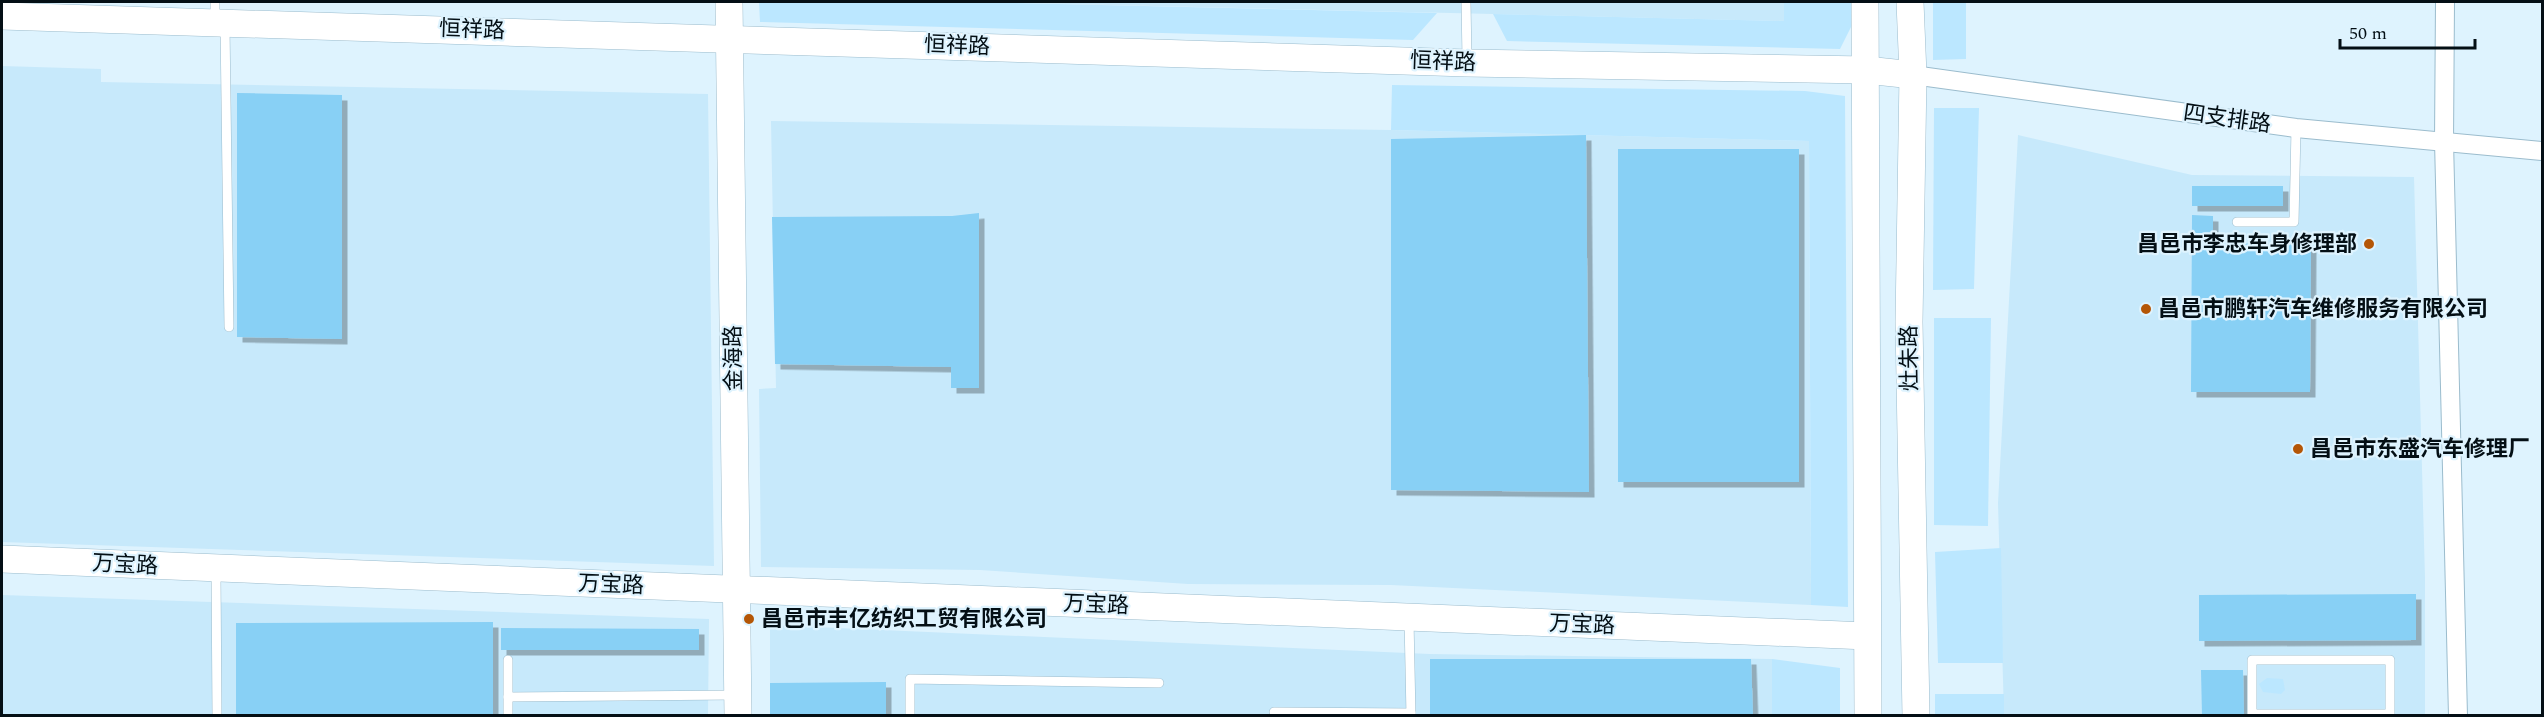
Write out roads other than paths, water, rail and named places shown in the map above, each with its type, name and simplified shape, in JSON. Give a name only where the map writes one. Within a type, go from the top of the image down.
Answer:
[{"type":"street","name":"金海路","points":[[729,2],[738,705]]},
{"type":"street","name":"灶朱路","points":[[1865,2],[1868,716]]},
{"type":"street","name":"灶朱路","points":[[1910,2],[1913,75],[1909,322],[1916,716]]},
{"type":"street","points":[[2445,2],[2444,141],[2458,716]]},
{"type":"street","name":"恒祥路","points":[[2,16],[218,16],[729,38],[1467,63],[1866,70],[1913,75]]},
{"type":"street","name":"四支排路","points":[[1913,75],[2296,128],[2542,151]]},
{"type":"street","name":"万宝路","points":[[2,559],[1867,636]]},
{"type":"lane","points":[[1466,2],[1467,63]]},
{"type":"lane","points":[[218,16],[229,327]]},
{"type":"lane","points":[[2237,222],[2294,222],[2296,128]]},
{"type":"lane","points":[[216,569],[217,716]]},
{"type":"lane","points":[[1274,711],[1411,714],[1409,618]]},
{"type":"lane","points":[[508,660],[508,716]]},
{"type":"lane","points":[[2252,660],[2390,660],[2390,714],[2267,715],[2252,714],[2252,660]]},
{"type":"lane","points":[[910,716],[910,679],[1159,683]]},
{"type":"lane","points":[[508,697],[738,705]]},
{"type":"place","name":"昌邑市李忠车身修理部","points":[[2369,244]]},
{"type":"place","name":"昌邑市鹏轩汽车维修服务有限公司","points":[[2146,309]]},
{"type":"place","name":"昌邑市东盛汽车修理厂","points":[[2298,449]]},
{"type":"place","name":"昌邑市丰亿纺织工贸有限公司","points":[[749,619]]}]
